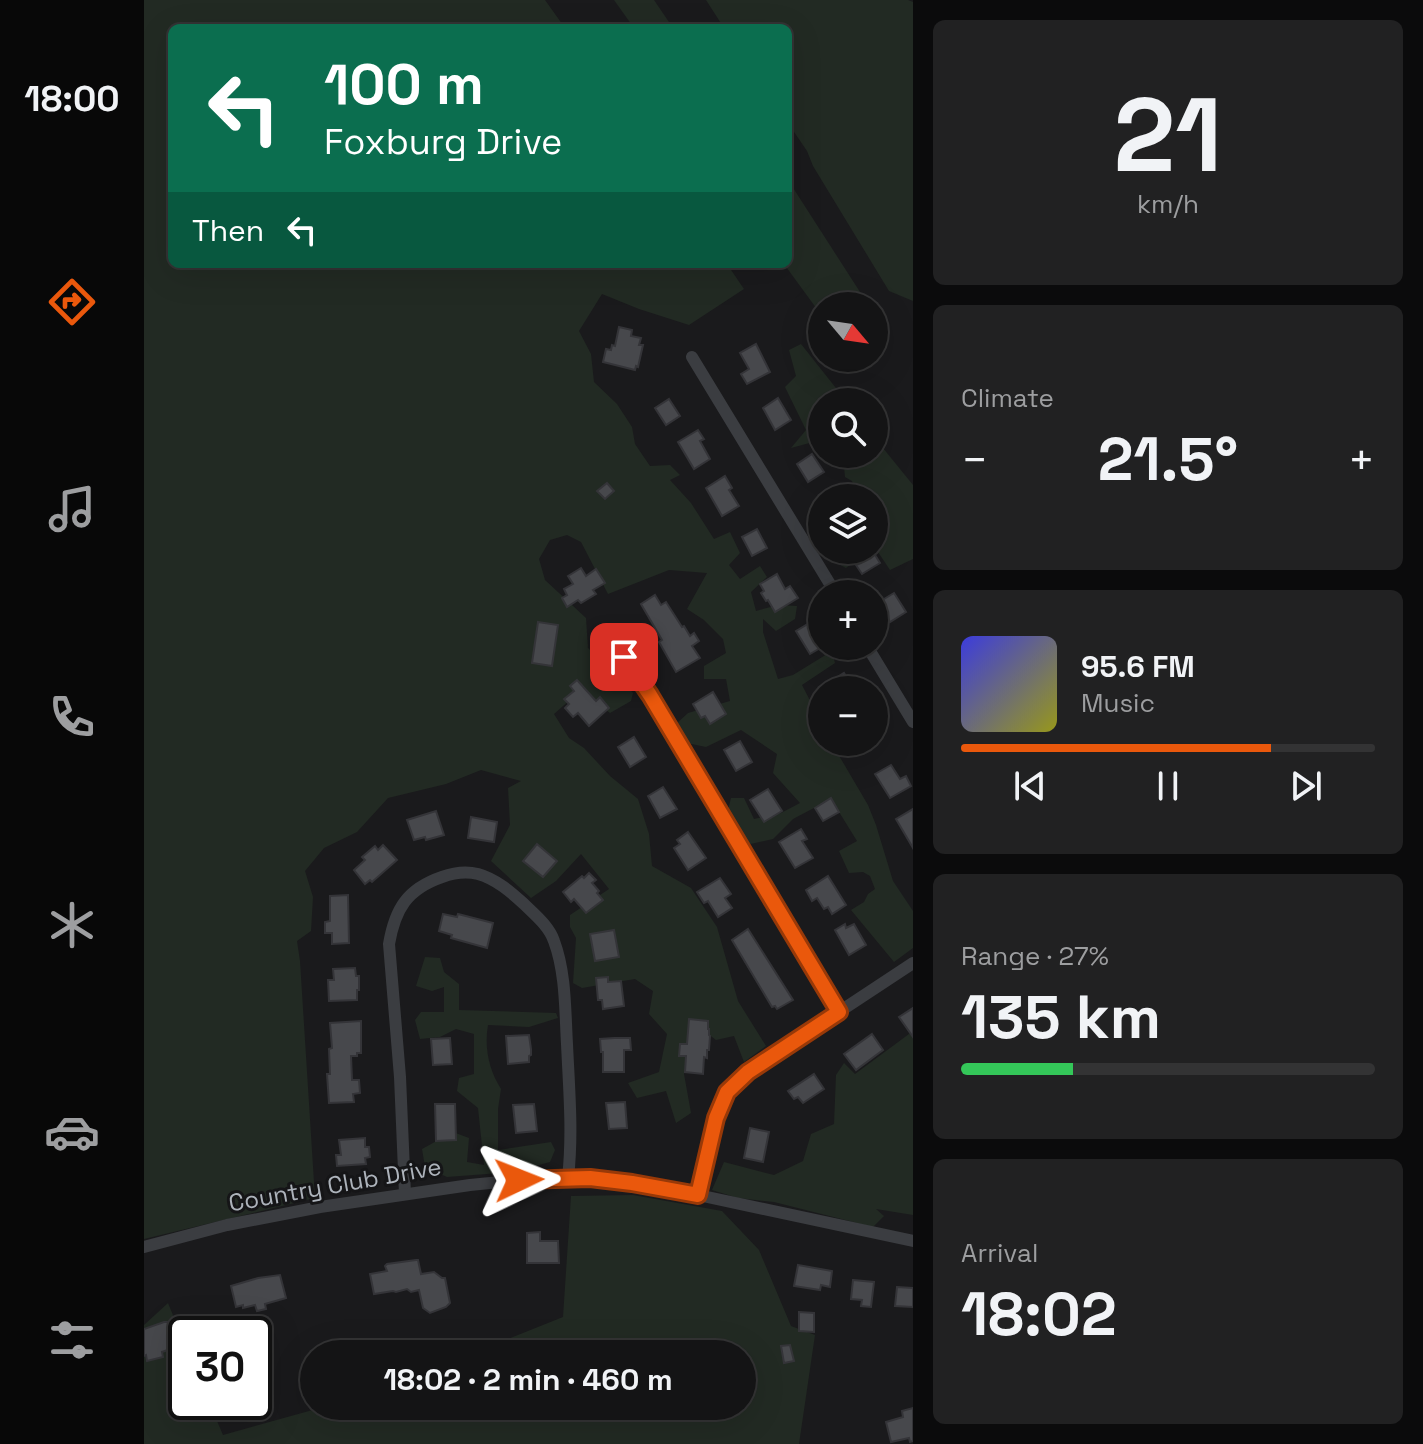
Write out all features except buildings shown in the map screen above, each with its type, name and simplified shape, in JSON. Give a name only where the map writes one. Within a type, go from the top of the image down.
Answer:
[{"type":"street","points":[[692,357],[827,580]]},
{"type":"street","points":[[608,641],[639,676],[839,1012]]},
{"type":"street","points":[[875,660],[913,722]]},
{"type":"street","points":[[405,1194],[400,1077],[389,944],[392,924],[407,897],[431,880],[450,874],[478,874],[510,891],[553,937],[561,970],[565,1017],[572,1142],[568,1178]]},
{"type":"street","points":[[698,1195],[716,1118],[727,1092],[748,1072],[913,963]]},
{"type":"street","name":"Country Club Drive","points":[[144,1247],[227,1225],[320,1207],[519,1180],[568,1178],[632,1183],[698,1195],[913,1241]]},
{"type":"shaded area","points":[[144,0],[545,0],[562,24],[168,24],[168,268],[730,268],[744,289],[689,325],[602,294],[579,331],[591,354],[594,382],[617,404],[632,427],[635,444],[650,466],[670,465],[680,475],[670,480],[691,503],[714,539],[730,532],[740,553],[729,565],[740,579],[760,566],[767,577],[751,592],[756,611],[778,605],[797,606],[795,619],[776,631],[763,619],[763,632],[778,679],[793,675],[817,660],[834,660],[835,663],[816,676],[808,676],[808,681],[802,685],[808,697],[808,756],[839,756],[868,805],[893,881],[913,911],[913,948],[894,962],[851,910],[864,902],[875,889],[870,876],[863,872],[849,873],[839,851],[857,841],[831,799],[793,819],[773,839],[746,845],[727,814],[731,798],[744,798],[754,819],[781,813],[800,803],[773,773],[777,754],[741,730],[706,747],[682,742],[675,725],[688,713],[730,701],[726,679],[704,679],[704,666],[726,653],[723,639],[704,620],[687,609],[707,573],[669,570],[608,594],[581,542],[567,535],[550,540],[539,559],[545,580],[586,618],[588,648],[633,693],[631,701],[610,713],[580,691],[554,714],[569,738],[584,748],[610,776],[638,799],[649,834],[652,866],[691,888],[717,927],[738,1001],[766,1046],[744,1062],[734,1036],[716,1040],[699,1027],[684,1074],[691,1113],[676,1123],[666,1091],[637,1098],[628,1083],[659,1072],[667,1034],[649,1014],[653,991],[635,979],[582,988],[573,983],[576,938],[570,927],[570,915],[609,889],[581,854],[556,881],[531,898],[491,861],[510,825],[508,788],[521,781],[481,770],[446,784],[388,798],[357,832],[324,848],[305,871],[313,897],[311,931],[297,941],[315,1198],[144,1239]]},
{"type":"shaded area","points":[[614,0],[654,0],[670,24],[631,24]]},
{"type":"shaded area","points":[[706,0],[913,2],[913,301],[889,291],[792,129],[792,24],[721,24]]},
{"type":"shaded area","points":[[792,186],[860,292],[808,292],[808,297],[787,268],[792,268]]},
{"type":"shaded area","points":[[801,344],[808,353],[808,372],[823,372],[836,388],[808,388],[808,443],[791,448],[806,430],[785,387],[796,376],[789,350]]},
{"type":"shaded area","points":[[888,454],[913,485],[913,559],[890,570],[886,564],[888,484],[853,484],[845,477],[844,468],[888,468]]},
{"type":"shaded area","points":[[425,957],[440,958],[444,972],[459,984],[459,1010],[556,1013],[558,1018],[529,1027],[488,1025],[487,1034],[488,1058],[501,1089],[498,1150],[551,1142],[555,1150],[550,1162],[513,1172],[447,1177],[425,1167],[422,1149],[453,1132],[469,1138],[467,1162],[484,1165],[478,1108],[457,1091],[459,1078],[474,1074],[474,1034],[456,1029],[440,1037],[420,1039],[415,1020],[421,1012],[444,1012],[444,987],[432,991],[416,986]]},
{"type":"shaded area","points":[[913,1031],[913,1215],[876,1209],[884,1216],[873,1227],[712,1190],[724,1162],[774,1175],[803,1161],[811,1134],[834,1124],[836,1075],[844,1063],[855,1074]]},
{"type":"shaded area","points":[[633,1195],[722,1211],[759,1250],[791,1326],[815,1335],[799,1444],[144,1444],[144,1325],[168,1303],[173,1316],[168,1316],[168,1420],[217,1420],[223,1435],[300,1414],[300,1420],[756,1420],[756,1340],[506,1340],[563,1317],[571,1196]]},
{"type":"route","points":[[519,1180],[590,1178],[698,1195],[711,1135],[727,1092],[748,1072],[839,1012],[639,676],[624,657]]}]
